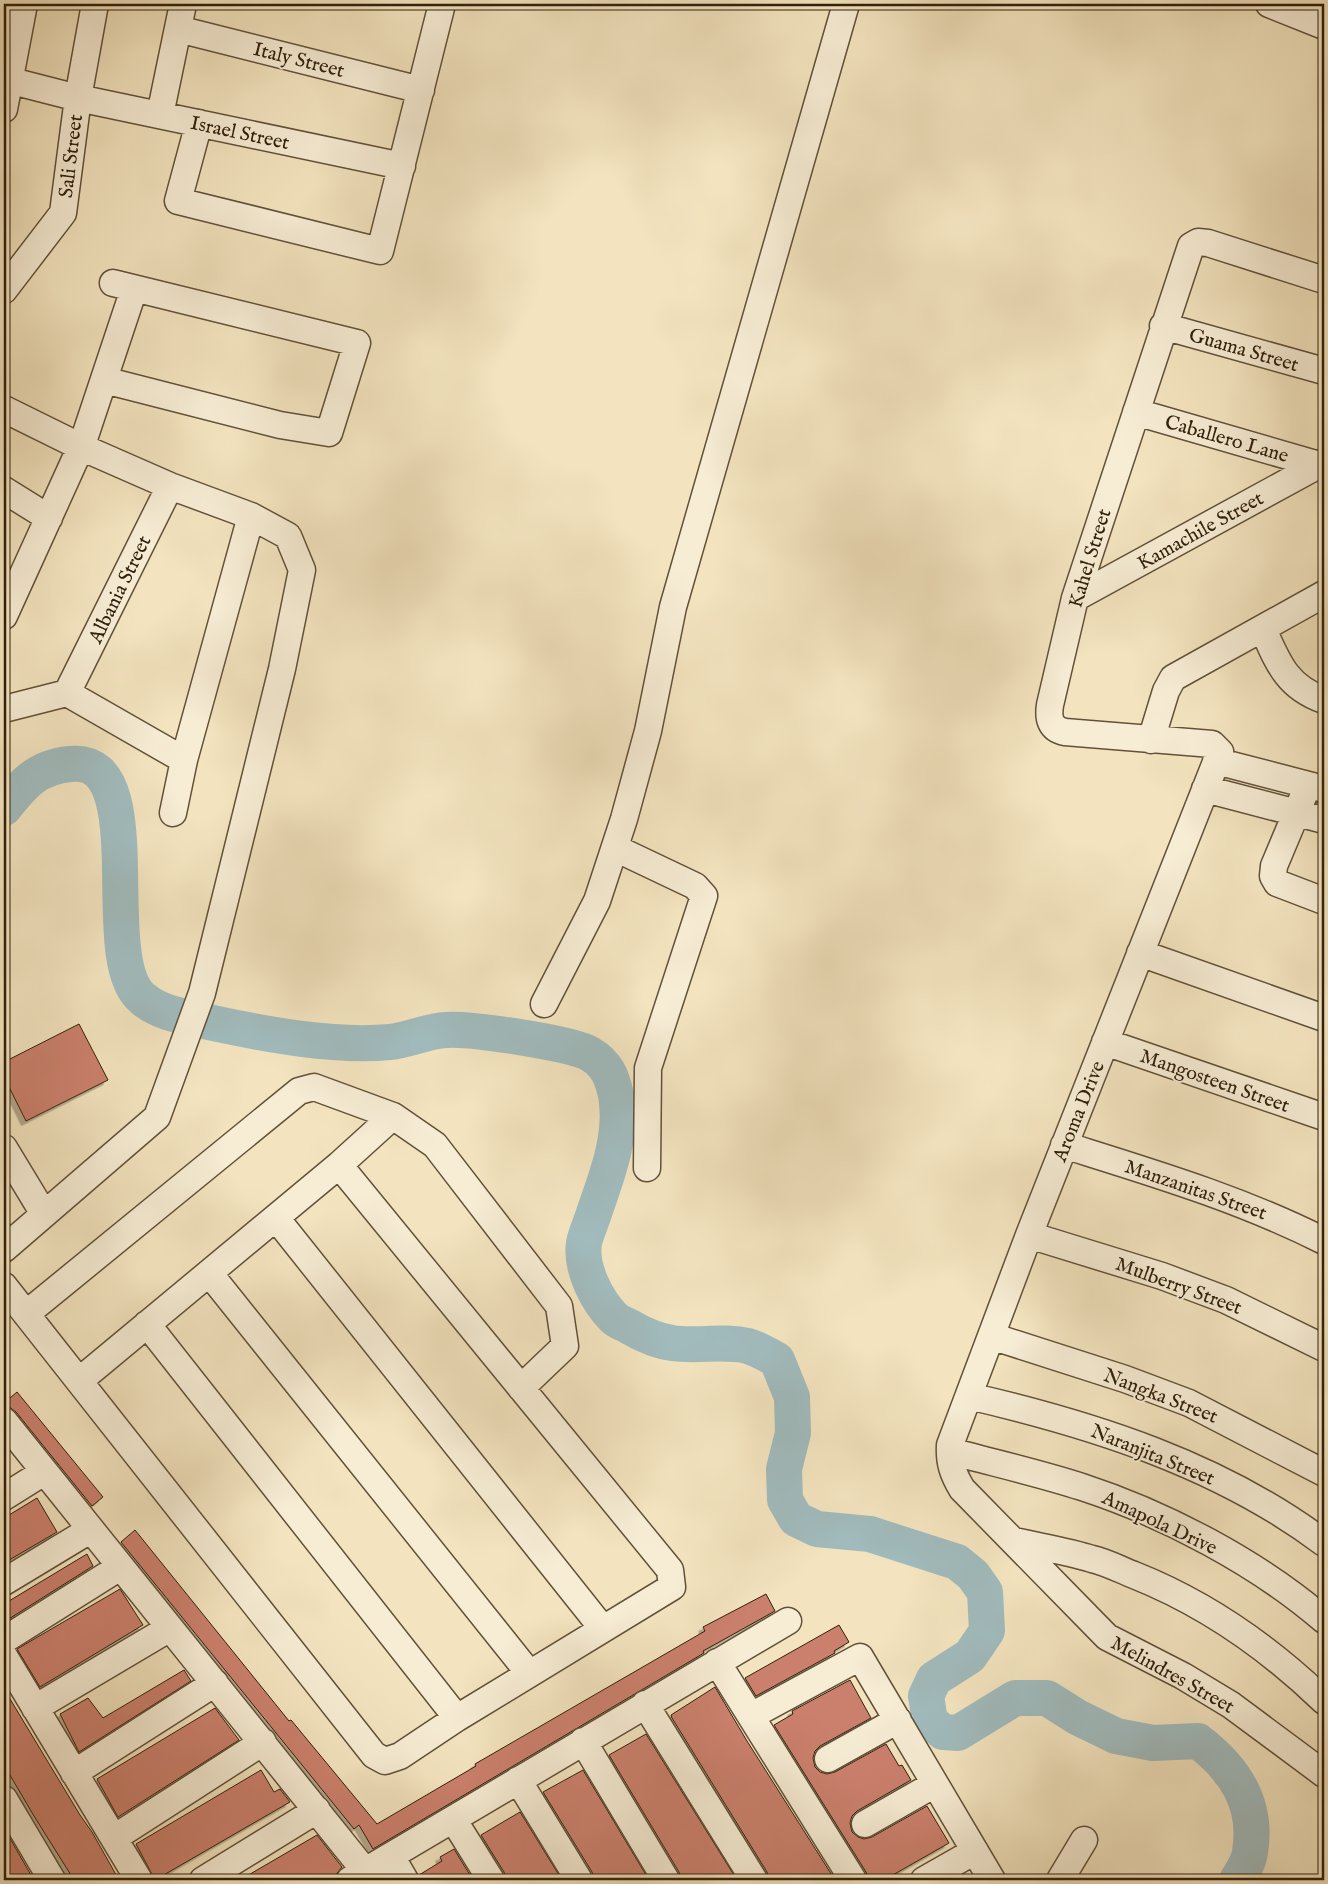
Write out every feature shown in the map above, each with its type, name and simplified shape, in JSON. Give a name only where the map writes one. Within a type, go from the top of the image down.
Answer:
[{"type":"street","points":[[4,109],[7,80],[24,4]]},
{"type":"street","name":"Sali Street","points":[[4,290],[63,213],[78,98],[95,4]]},
{"type":"street","points":[[198,123],[178,202],[380,251],[421,90],[440,4]]},
{"type":"street","points":[[544,1004],[597,901],[615,848],[648,731],[673,607],[846,4]]},
{"type":"street","points":[[1268,4],[1324,26]]},
{"type":"street","points":[[160,115],[181,16]]},
{"type":"street","name":"Italy Street","points":[[181,16],[421,90]]},
{"type":"street","name":"Israel Street","points":[[7,80],[78,98],[402,166]]},
{"type":"street","name":"Kahel Street","points":[[1316,787],[1218,756],[1212,744],[1060,731],[1051,723],[1050,705],[1075,598],[1191,246],[1198,242],[1208,243],[1323,273]]},
{"type":"street","points":[[4,616],[81,447],[104,380],[124,286],[357,344],[329,433],[280,425],[104,380]]},
{"type":"street","name":"Guama Street","points":[[1164,326],[1324,371]]},
{"type":"street","points":[[4,409],[81,447],[170,486],[251,516],[288,536],[302,570],[282,669],[202,993],[157,1117],[4,1249]]},
{"type":"street","name":"Caballero Lane","points":[[1136,412],[1321,463]]},
{"type":"street","name":"Kamachile Street","points":[[1075,598],[1321,463]]},
{"type":"street","name":"Albania Street","points":[[68,693],[170,486]]},
{"type":"street","points":[[4,491],[49,518]]},
{"type":"street","points":[[173,813],[184,760],[251,516]]},
{"type":"street","points":[[1151,740],[1166,691],[1173,678],[1324,594]]},
{"type":"street","points":[[1262,629],[1274,654],[1295,686],[1324,700]]},
{"type":"street","points":[[4,709],[68,693],[184,760]]},
{"type":"street","name":"Aroma Drive","points":[[951,1462],[969,1396],[1029,1235],[1218,756]]},
{"type":"street","points":[[1316,787],[1296,812],[1274,866],[1273,876],[1277,883],[1282,886],[1324,901]]},
{"type":"street","points":[[1205,789],[1324,820]]},
{"type":"street","points":[[615,848],[695,886],[704,896],[648,1068],[647,1168]]},
{"type":"street","points":[[1140,953],[1324,1018]]},
{"type":"street","name":"Mangosteen Street","points":[[1105,1042],[1324,1117]]},
{"type":"street","points":[[26,1314],[299,1091],[314,1087],[393,1116],[435,1145],[559,1306],[565,1346],[521,1388]]},
{"type":"street","points":[[79,1380],[276,1218],[393,1116]]},
{"type":"street","name":"Manzanitas Street","points":[[1064,1145],[1220,1195],[1257,1209],[1324,1241]]},
{"type":"street","points":[[4,1148],[44,1214]]},
{"type":"street","points":[[4,1286],[374,1755],[385,1761],[400,1756],[456,1718],[672,1587],[670,1570],[339,1165]]},
{"type":"street","points":[[276,1218],[603,1629]]},
{"type":"street","name":"Mulberry Street","points":[[1029,1235],[1162,1276],[1226,1300],[1324,1348]]},
{"type":"street","points":[[209,1273],[529,1674]]},
{"type":"street","points":[[147,1324],[456,1718]]},
{"type":"street","name":"Nangka Street","points":[[991,1336],[1125,1379],[1189,1403],[1324,1472]]},
{"type":"street","name":"Naranjita Street","points":[[969,1396],[1050,1415],[1178,1460],[1267,1505],[1324,1543]]},
{"type":"street","points":[[4,1421],[317,1810],[358,1876],[583,1741],[788,1622]]},
{"type":"street","name":"Melindres Street","points":[[951,1462],[962,1489],[1107,1637],[1183,1676],[1232,1705],[1324,1774]]},
{"type":"street","name":"Amapola Drive","points":[[951,1462],[1082,1487],[1145,1511],[1184,1529],[1236,1559],[1302,1601],[1324,1620]]},
{"type":"street","points":[[4,1497],[44,1472]]},
{"type":"street","points":[[4,1582],[90,1530]]},
{"type":"street","points":[[1014,1541],[1093,1559],[1154,1583],[1199,1605],[1249,1636],[1297,1674],[1324,1701]]},
{"type":"street","points":[[4,1640],[120,1567]]},
{"type":"street","points":[[35,1708],[170,1628]]},
{"type":"street","points":[[4,1656],[138,1880]]},
{"type":"street","points":[[751,1716],[860,1657],[992,1880]]},
{"type":"street","points":[[718,1662],[853,1880]]},
{"type":"street","points":[[74,1773],[215,1683]]},
{"type":"street","points":[[646,1704],[754,1880]]},
{"type":"street","points":[[828,1759],[898,1720]]},
{"type":"street","points":[[583,1741],[666,1880]]},
{"type":"street","points":[[114,1838],[263,1742]]},
{"type":"street","points":[[518,1780],[580,1880]]},
{"type":"street","points":[[865,1824],[935,1784]]},
{"type":"street","points":[[4,1799],[52,1880]]},
{"type":"street","points":[[203,1880],[317,1810]]},
{"type":"street","points":[[453,1819],[490,1880]]},
{"type":"street","points":[[1060,1880],[1084,1840]]},
{"type":"street","points":[[924,1880],[975,1851]]},
{"type":"street","points":[[391,1856],[405,1880]]},
{"type":"building","points":[[79,1024],[108,1080],[26,1121],[4,1077],[4,1062]]},
{"type":"building","points":[[17,1392],[103,1497],[92,1506],[16,1412],[4,1403]]},
{"type":"building","points":[[37,1498],[57,1532],[4,1563],[4,1518]]},
{"type":"building","points":[[135,1530],[289,1721],[291,1720],[377,1824],[476,1766],[475,1764],[705,1631],[703,1627],[766,1594],[775,1611],[703,1651],[704,1653],[373,1849],[359,1825],[354,1829],[121,1542]]},
{"type":"building","points":[[87,1554],[93,1566],[4,1622],[4,1604]]},
{"type":"building","points":[[120,1589],[143,1625],[40,1687],[17,1649]]},
{"type":"building","points":[[839,1625],[849,1642],[834,1651],[835,1653],[756,1696],[745,1678]]},
{"type":"building","points":[[184,1670],[191,1681],[79,1752],[60,1714],[88,1698],[103,1718]]},
{"type":"building","points":[[850,1680],[871,1718],[820,1746],[815,1751],[813,1758],[815,1767],[820,1772],[827,1774],[835,1772],[886,1744],[899,1766],[902,1765],[911,1780],[857,1811],[852,1816],[850,1823],[852,1832],[864,1839],[872,1837],[927,1806],[949,1843],[884,1880],[868,1880],[866,1872],[774,1725],[793,1714],[792,1711]]},
{"type":"building","points":[[715,1687],[835,1880],[769,1880],[767,1872],[671,1715]]},
{"type":"building","points":[[4,1689],[92,1832],[119,1880],[74,1880],[34,1816],[4,1765]]},
{"type":"building","points":[[215,1708],[239,1740],[118,1817],[97,1779]]},
{"type":"building","points":[[646,1734],[737,1880],[681,1880],[679,1872],[609,1755]]},
{"type":"building","points":[[261,1770],[274,1792],[280,1789],[290,1802],[155,1880],[136,1844]]},
{"type":"building","points":[[583,1770],[649,1880],[594,1880],[592,1872],[543,1792]]},
{"type":"building","points":[[520,1812],[562,1880],[506,1880],[504,1872],[481,1835]]},
{"type":"building","points":[[4,1828],[31,1875],[22,1880],[11,1880],[4,1868]]},
{"type":"building","points":[[317,1835],[342,1867],[329,1880],[240,1880]]},
{"type":"building","points":[[454,1849],[473,1880],[420,1880],[419,1875],[442,1861],[440,1857]]},
{"type":"waterway","points":[[4,808],[25,784],[48,769],[70,764],[96,770],[110,791],[117,823],[122,943],[129,976],[142,998],[166,1012],[279,1036],[347,1043],[390,1042],[446,1030],[497,1034],[563,1045],[590,1054],[601,1062],[608,1072],[616,1095],[618,1110],[616,1140],[604,1184],[586,1236],[583,1253],[591,1284],[608,1311],[620,1322],[661,1341],[681,1344],[739,1344],[748,1346],[777,1360],[792,1397],[793,1433],[784,1469],[785,1500],[796,1519],[817,1529],[870,1534],[957,1562],[973,1575],[985,1592],[987,1631],[970,1656],[934,1679],[926,1696],[930,1721],[943,1732],[958,1733],[1015,1698],[1047,1698],[1077,1717],[1116,1736],[1153,1743],[1198,1741],[1223,1763],[1241,1789],[1247,1803],[1252,1835],[1250,1852],[1247,1863],[1237,1880]]}]
